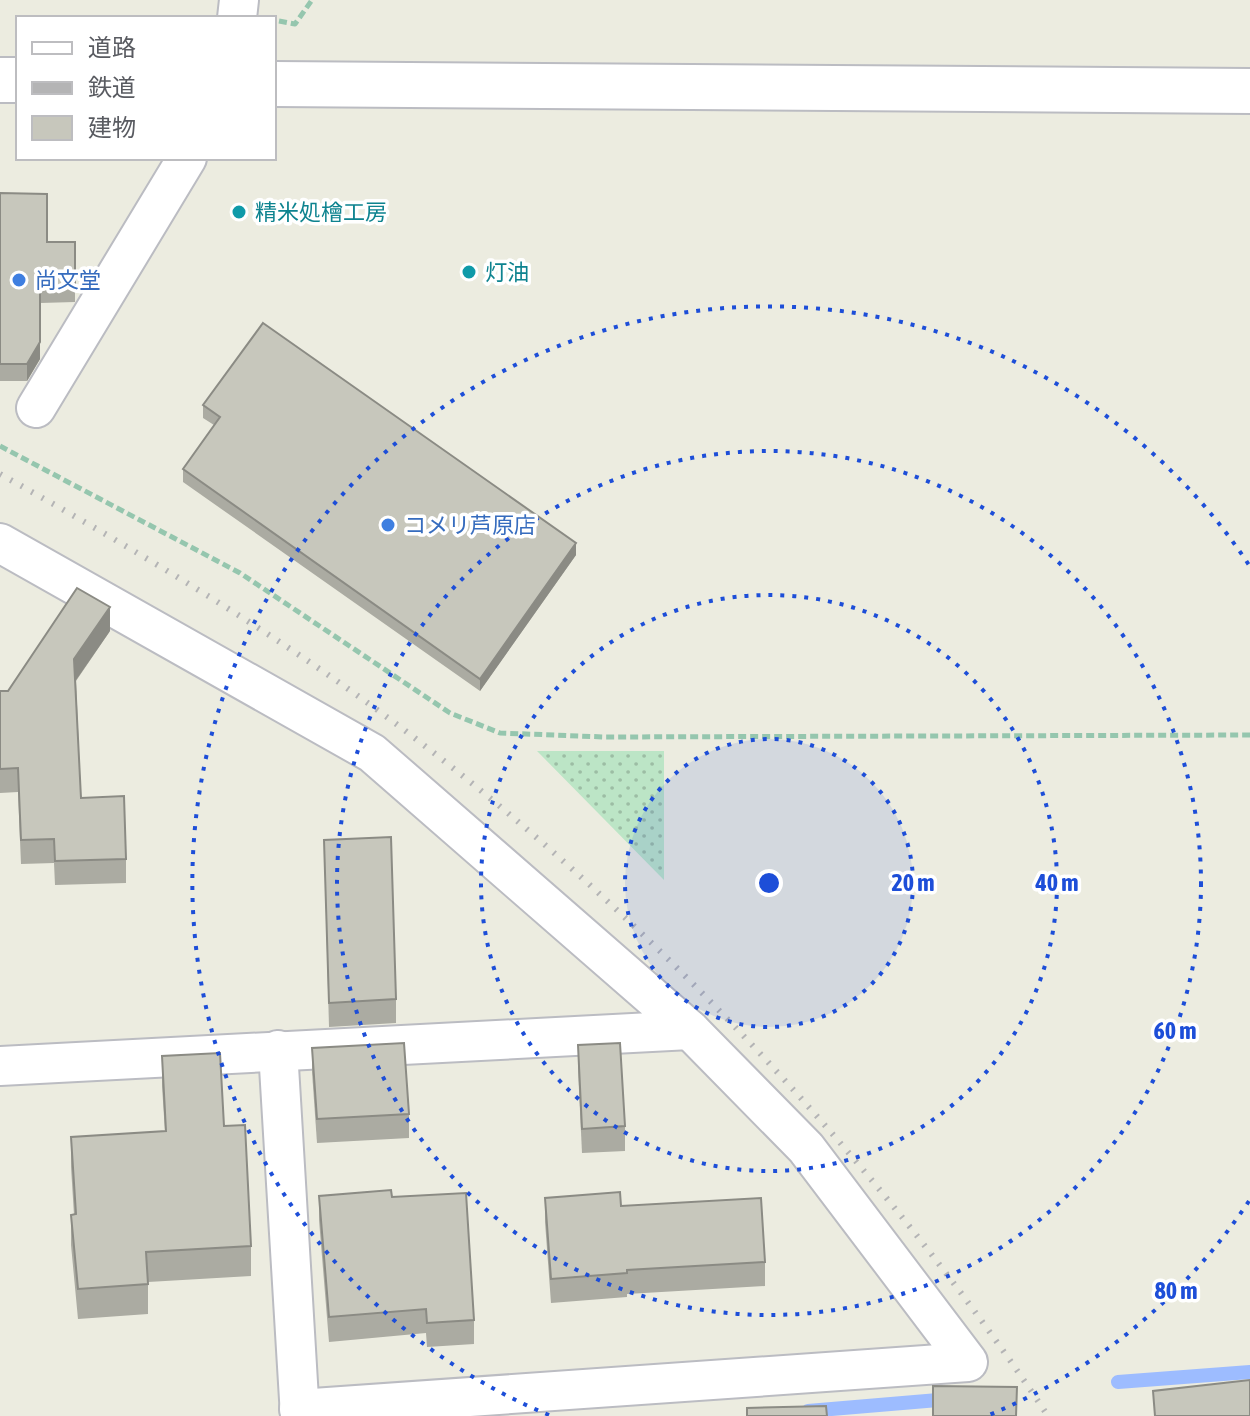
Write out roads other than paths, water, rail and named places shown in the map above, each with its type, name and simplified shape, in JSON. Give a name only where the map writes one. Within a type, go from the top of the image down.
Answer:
[{"type":"street","points":[[276,84],[1250,91]]},
{"type":"street","points":[[36,408],[186,160]]},
{"type":"street","points":[[0,543],[372,753],[690,1030],[806,1148],[968,1362],[299,1412],[278,1050]]},
{"type":"street","points":[[0,1066],[690,1030]]},
{"type":"waterway","points":[[1118,1382],[1250,1372]]},
{"type":"waterway","points":[[808,1411],[950,1399]]},
{"type":"railway","points":[[0,474],[107,535],[265,632],[367,702],[505,810],[592,887],[759,1052],[838,1140],[913,1230],[1048,1416]]},
{"type":"place","name":"精米処檜工房","points":[[239,212]]},
{"type":"place","name":"灯油","points":[[469,272]]},
{"type":"place","name":"尚文堂","points":[[19,280]]},
{"type":"place","name":"コメリ芦原店","points":[[388,525]]}]
